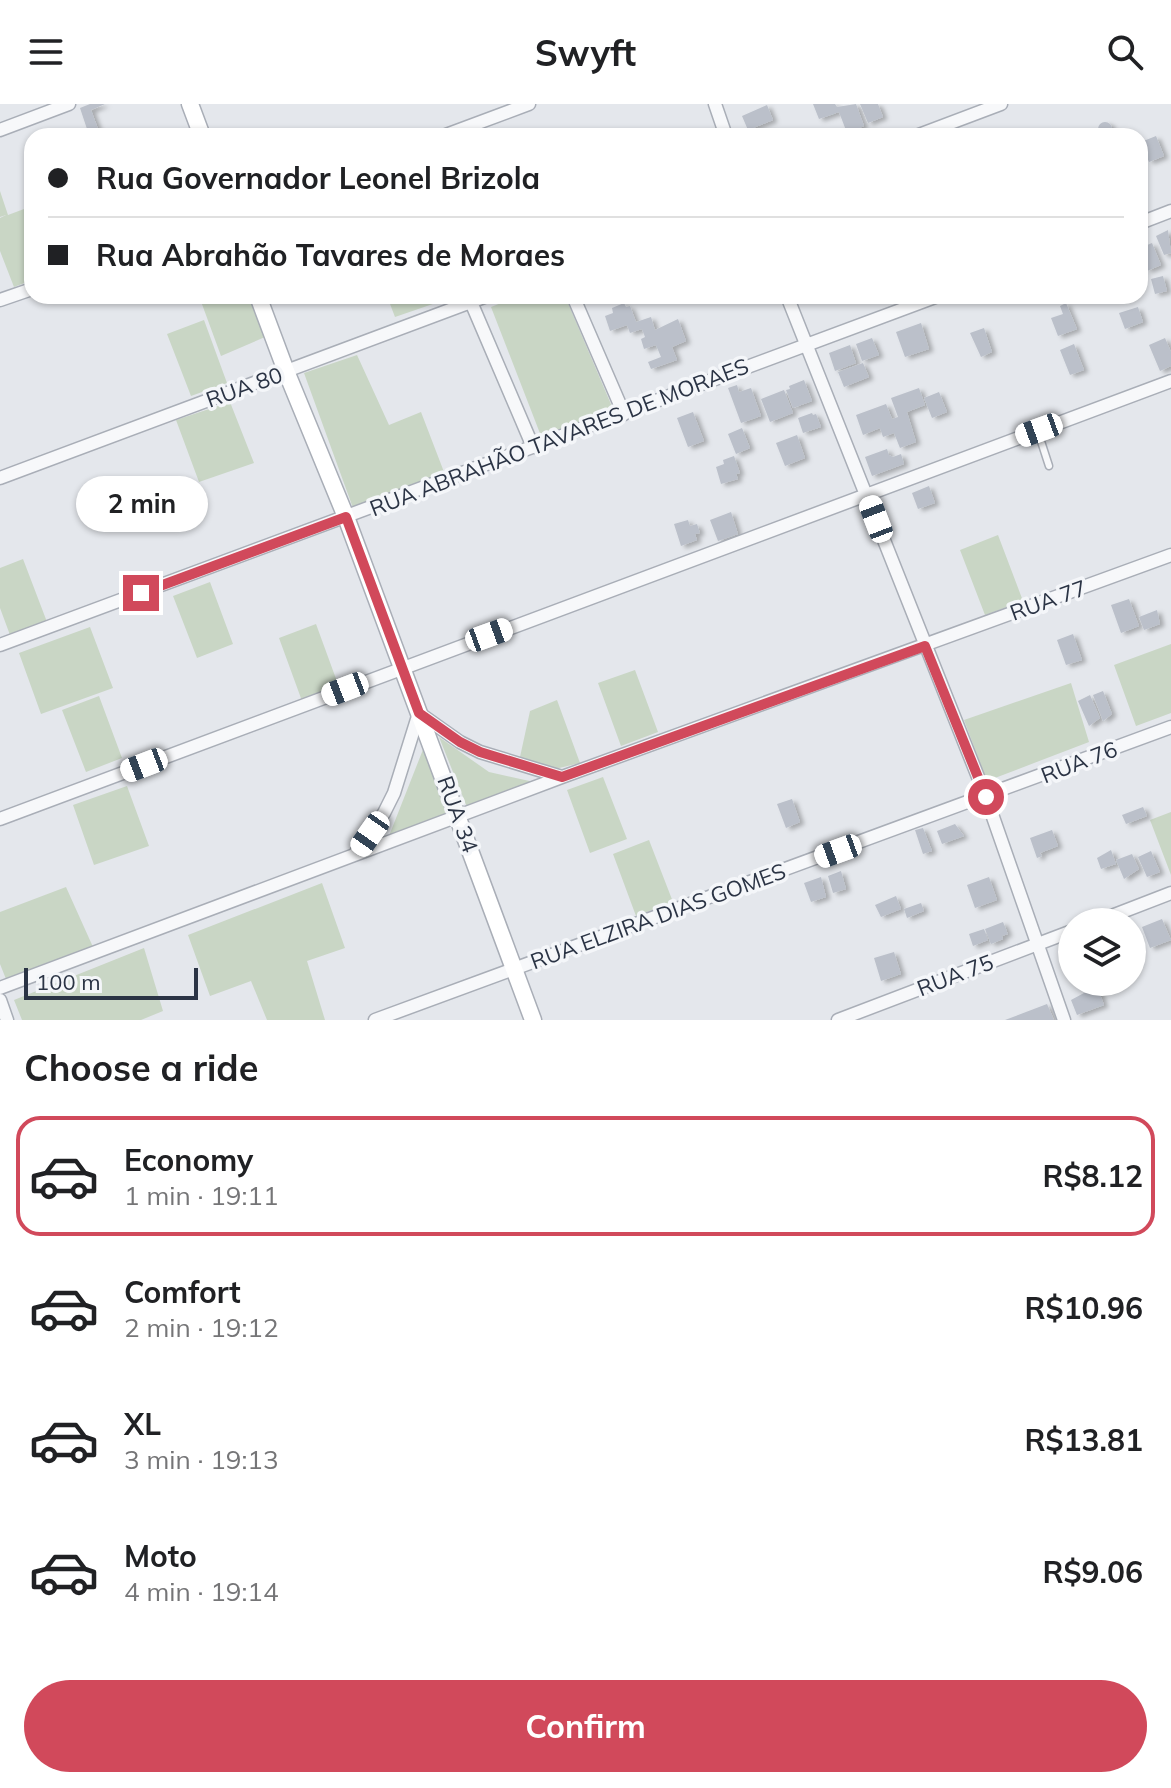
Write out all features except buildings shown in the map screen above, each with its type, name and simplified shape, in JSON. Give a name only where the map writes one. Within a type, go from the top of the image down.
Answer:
[{"type":"street","points":[[0,130],[69,104]]},
{"type":"street","points":[[190,104],[199,128]]},
{"type":"street","points":[[464,128],[529,104]]},
{"type":"street","points":[[715,104],[723,128]]},
{"type":"street","points":[[937,128],[1001,104]]},
{"type":"street","points":[[1148,220],[1171,211]]},
{"type":"street","points":[[0,300],[24,292]]},
{"type":"street","name":"RUA 34","points":[[261,304],[346,517],[533,1020]]},
{"type":"street","name":"RUA 80","points":[[0,478],[466,304]]},
{"type":"street","points":[[472,304],[533,447]]},
{"type":"street","points":[[576,304],[624,414]]},
{"type":"street","points":[[790,304],[986,797],[1064,1020]]},
{"type":"street","name":"RUA ABRAHÃO TAVARES DE MORAES","points":[[0,645],[916,304]]},
{"type":"street","points":[[0,819],[1171,381]]},
{"type":"street","name":"RUA 77","points":[[0,988],[562,777],[1171,555]]},
{"type":"street","points":[[355,854],[394,793],[419,713],[480,752],[562,777]]},
{"type":"street","name":"RUA 76","points":[[986,797],[1171,727]]},
{"type":"street","name":"RUA ELZIRA DIAS GOMES","points":[[375,1020],[986,797]]},
{"type":"street","points":[[1132,908],[1171,893]]},
{"type":"street","name":"RUA 75","points":[[838,1020],[1058,936]]},
{"type":"street","points":[[0,1000],[7,1020]]},
{"type":"lane","points":[[1039,430],[1037,433],[1049,466]]},
{"type":"green space","points":[[0,191],[8,215],[24,209],[24,283],[14,287],[0,251],[0,218],[6,215],[0,217]]},
{"type":"green space","points":[[202,304],[254,304],[265,337],[221,356]]},
{"type":"green space","points":[[390,304],[433,304],[395,317]]},
{"type":"green space","points":[[499,304],[568,304],[613,409],[541,436],[491,307]]},
{"type":"green space","points":[[204,320],[227,383],[191,396],[167,334]]},
{"type":"green space","points":[[357,355],[389,425],[421,412],[444,472],[353,508],[304,373]]},
{"type":"green space","points":[[230,402],[254,463],[199,482],[176,420]]},
{"type":"green space","points":[[998,535],[1023,601],[985,615],[960,550]]},
{"type":"green space","points":[[23,559],[47,622],[10,635],[0,608],[0,568]]},
{"type":"green space","points":[[210,582],[233,644],[197,658],[173,596]]},
{"type":"green space","points":[[316,624],[339,687],[302,701],[279,638]]},
{"type":"green space","points":[[90,627],[113,688],[41,714],[19,653]]},
{"type":"green space","points":[[1171,644],[1171,713],[1136,726],[1114,665]]},
{"type":"green space","points":[[635,670],[658,732],[621,746],[598,683]]},
{"type":"green space","points":[[1071,683],[1089,742],[987,781],[964,720]]},
{"type":"green space","points":[[99,696],[122,758],[86,772],[62,710]]},
{"type":"green space","points":[[557,700],[580,763],[551,770],[520,757],[530,711]]},
{"type":"green space","points":[[439,737],[489,772],[534,782],[467,807]]},
{"type":"green space","points":[[424,747],[447,813],[389,836]]},
{"type":"green space","points":[[603,777],[627,839],[590,853],[567,790]]},
{"type":"green space","points":[[127,786],[149,846],[94,865],[73,805]]},
{"type":"green space","points":[[1171,812],[1171,875],[1150,820]]},
{"type":"green space","points":[[649,840],[673,902],[636,916],[613,854]]},
{"type":"green space","points":[[322,883],[345,948],[307,961],[325,1020],[267,1020],[251,981],[210,996],[188,935]]},
{"type":"green space","points":[[66,887],[93,947],[6,979],[0,964],[0,912]]},
{"type":"green space","points":[[144,948],[163,1011],[141,1020],[22,1020],[14,1000]]},
{"type":"route","points":[[141,593],[346,517],[419,713],[480,752],[562,777],[925,646],[986,797]]}]
